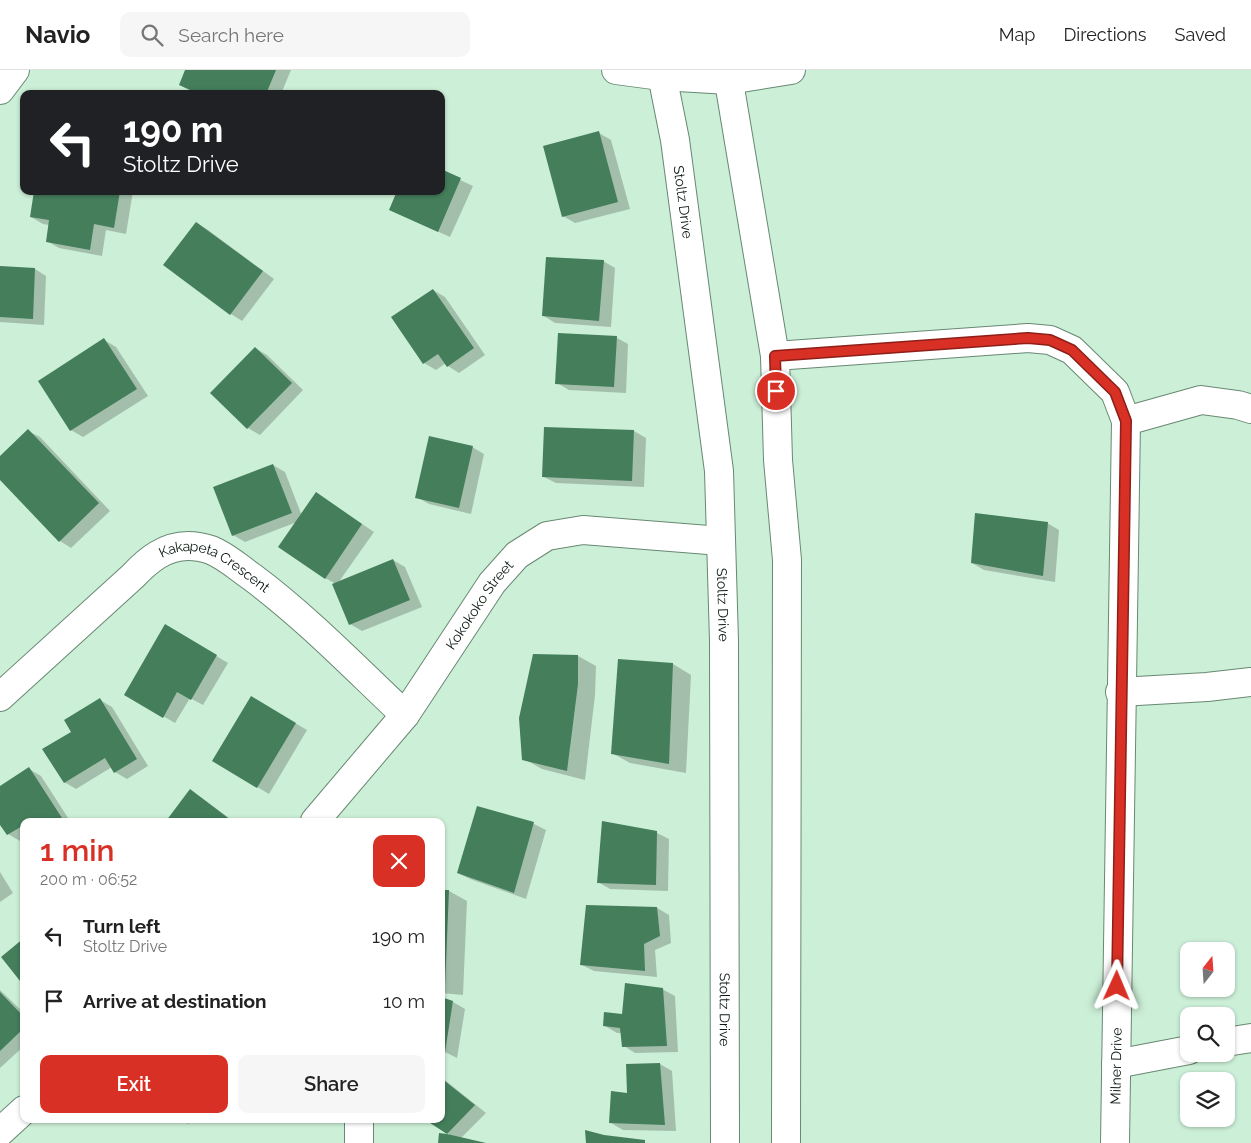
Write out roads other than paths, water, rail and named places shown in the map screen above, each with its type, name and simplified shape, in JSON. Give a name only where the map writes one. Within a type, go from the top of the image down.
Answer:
[{"type":"street","points":[[0,90],[15,70]]},
{"type":"street","points":[[616,70],[728,75],[791,70]]},
{"type":"street","name":"Stoltz Drive","points":[[661,73],[675,140],[718,461],[724,641],[726,1143]]},
{"type":"street","points":[[728,75],[775,356],[778,460],[787,560],[786,1143]]},
{"type":"street","name":"Milner Drive","points":[[775,356],[1028,338],[1050,340],[1072,350],[1115,392],[1126,421],[1120,692],[1115,1143]]},
{"type":"street","points":[[1126,421],[1201,400],[1238,405],[1251,410]]},
{"type":"street","name":"Kokokoko Street","points":[[318,818],[405,715],[492,584],[517,555],[547,536],[583,530],[721,541]]},
{"type":"street","name":"Kakapeta Crescent","points":[[0,697],[133,576],[148,560],[167,550],[188,546],[210,550],[228,560],[264,586],[306,621],[405,715]]},
{"type":"street","points":[[1120,692],[1207,687],[1251,682]]},
{"type":"street","points":[[1235,1041],[1251,1038]]},
{"type":"street","points":[[1116,1064],[1180,1052]]},
{"type":"street","points":[[0,1132],[20,1114]]},
{"type":"street","points":[[358,1143],[360,1123]]}]
